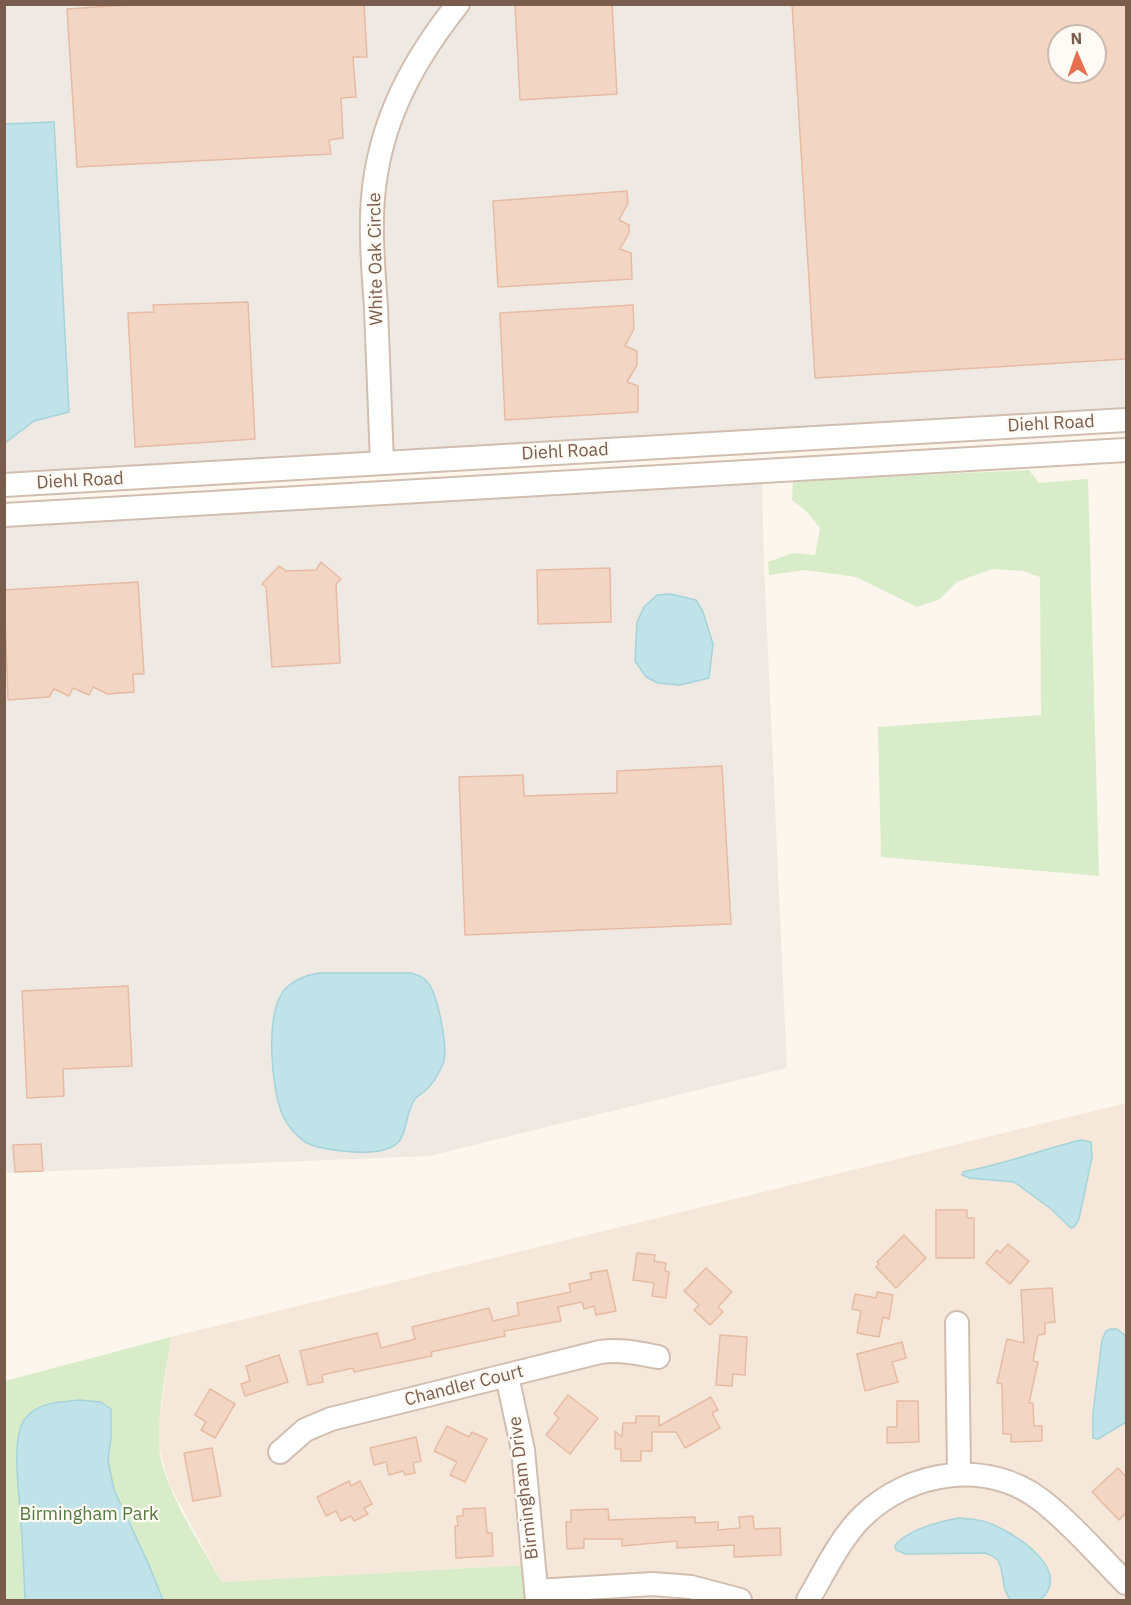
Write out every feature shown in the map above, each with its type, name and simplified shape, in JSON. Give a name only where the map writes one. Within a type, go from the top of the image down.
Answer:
[{"type":"street","name":"White Oak Circle","points":[[382,463],[372,236],[375,179],[386,131],[402,88],[423,50],[458,4]]},
{"type":"street","name":"Diehl Road","points":[[4,485],[1126,420]]},
{"type":"street","name":"Diehl Road","points":[[4,515],[1126,450]]},
{"type":"street","points":[[957,1323],[959,1474]]},
{"type":"street","name":"Chandler Court","points":[[280,1452],[305,1430],[331,1419],[613,1350],[658,1357]]},
{"type":"street","name":"Birmingham Drive","points":[[507,1376],[524,1450],[536,1596]]},
{"type":"street","points":[[808,1600],[849,1533],[874,1507],[902,1488],[941,1475],[959,1474],[997,1479],[1028,1492],[1055,1513],[1126,1583]]},
{"type":"street","points":[[536,1596],[653,1584],[691,1587],[740,1600]]},
{"type":"shaded area","points":[[5,5],[1126,5],[1126,412],[679,433],[5,477]]},
{"type":"shaded area","points":[[762,479],[787,1068],[429,1156],[5,1173],[5,522]]},
{"type":"shaded area","points":[[1126,1103],[1126,1600],[528,1600],[523,1565],[222,1582],[169,1484],[159,1446],[159,1422],[171,1337]]},
{"type":"green space","points":[[1029,470],[1039,483],[1088,479],[1099,876],[881,857],[878,727],[1041,715],[1040,577],[1023,571],[992,569],[957,582],[940,599],[917,607],[856,577],[805,570],[769,575],[768,562],[793,553],[815,555],[820,528],[806,511],[792,500],[793,481]]},
{"type":"green space","name":"Birmingham Park","points":[[171,1337],[160,1417],[161,1460],[166,1478],[183,1514],[222,1582],[524,1565],[528,1600],[5,1600],[5,1381]]},
{"type":"water","points":[[54,122],[69,412],[34,421],[5,443],[5,124]]},
{"type":"water","points":[[671,594],[696,600],[703,612],[713,644],[709,678],[680,685],[658,683],[646,677],[635,661],[637,622],[644,607],[657,595]]},
{"type":"water","points":[[319,973],[411,973],[425,980],[432,991],[444,1036],[443,1064],[431,1085],[415,1099],[400,1140],[394,1146],[384,1150],[356,1152],[313,1145],[297,1135],[283,1116],[275,1088],[273,1070],[272,1031],[275,1014],[279,999],[286,988],[301,978]]},
{"type":"water","points":[[1081,1140],[1091,1142],[1092,1157],[1079,1219],[1071,1228],[1050,1208],[1014,1182],[969,1178],[962,1175],[963,1172]]},
{"type":"water","points":[[1117,1329],[1126,1336],[1126,1422],[1098,1439],[1093,1438],[1093,1413],[1102,1340],[1106,1331]]},
{"type":"water","points":[[79,1400],[101,1402],[111,1409],[108,1460],[114,1490],[163,1600],[25,1600],[17,1469],[20,1428],[30,1413],[36,1409],[57,1402]]},
{"type":"water","points":[[959,1518],[974,1519],[996,1526],[1018,1538],[1039,1557],[1047,1567],[1050,1578],[1048,1589],[1040,1600],[1010,1600],[1005,1590],[998,1560],[985,1553],[906,1554],[896,1550],[895,1546],[907,1535],[934,1524]]},
{"type":"building","points":[[141,4],[364,4],[367,57],[353,57],[356,97],[341,98],[343,138],[329,140],[331,154],[77,167],[67,9]]},
{"type":"building","points":[[515,4],[612,4],[617,94],[520,100]]},
{"type":"building","points":[[792,4],[1126,4],[1126,359],[815,378]]},
{"type":"building","points":[[627,191],[628,203],[619,220],[629,225],[629,233],[620,249],[631,253],[632,279],[498,287],[493,201]]},
{"type":"building","points":[[248,302],[255,439],[135,447],[128,313],[154,312],[153,305]]},
{"type":"building","points":[[633,305],[634,329],[625,346],[637,351],[637,365],[627,382],[638,386],[638,412],[505,420],[500,313]]},
{"type":"building","points":[[321,562],[341,579],[336,584],[340,663],[272,667],[266,587],[262,584],[279,566],[286,571],[316,570]]},
{"type":"building","points":[[610,568],[611,622],[538,624],[537,570]]},
{"type":"building","points":[[138,582],[144,674],[133,674],[134,692],[108,694],[93,687],[89,695],[73,688],[69,696],[54,689],[49,697],[8,700],[4,590]]},
{"type":"building","points":[[722,766],[731,924],[465,935],[459,777],[523,775],[524,796],[617,793],[617,771]]},
{"type":"building","points":[[128,986],[132,1066],[63,1069],[64,1096],[27,1098],[22,991]]},
{"type":"building","points":[[41,1144],[43,1171],[15,1172],[13,1145]]},
{"type":"building","points":[[936,1210],[967,1210],[967,1218],[974,1218],[974,1258],[936,1258]]},
{"type":"building","points":[[904,1235],[926,1258],[896,1288],[876,1267],[879,1264],[877,1262]]},
{"type":"building","points":[[1008,1244],[1029,1261],[1010,1284],[986,1263],[997,1250],[1000,1253]]},
{"type":"building","points":[[637,1253],[655,1255],[654,1261],[666,1263],[665,1271],[669,1272],[666,1298],[652,1296],[654,1283],[633,1280]]},
{"type":"building","points":[[706,1268],[732,1292],[718,1307],[723,1312],[710,1325],[694,1310],[699,1305],[684,1291]]},
{"type":"building","points":[[607,1270],[616,1311],[596,1315],[594,1306],[584,1309],[582,1302],[558,1307],[561,1321],[504,1331],[505,1336],[431,1352],[432,1356],[354,1372],[353,1368],[322,1375],[323,1382],[308,1385],[300,1351],[377,1333],[381,1348],[415,1339],[412,1327],[489,1308],[493,1321],[519,1315],[517,1303],[571,1292],[569,1284],[592,1279],[590,1273]]},
{"type":"building","points":[[1052,1288],[1055,1322],[1045,1323],[1045,1334],[1038,1335],[1033,1361],[1038,1362],[1029,1403],[1033,1403],[1034,1426],[1042,1426],[1042,1441],[1011,1442],[1011,1434],[1003,1434],[1002,1384],[997,1383],[1007,1339],[1024,1343],[1021,1290]]},
{"type":"building","points":[[877,1292],[893,1295],[889,1319],[883,1317],[879,1337],[857,1333],[861,1311],[852,1309],[855,1294],[876,1298]]},
{"type":"building","points":[[720,1335],[747,1337],[745,1375],[733,1374],[732,1386],[716,1385]]},
{"type":"building","points":[[902,1342],[906,1358],[892,1362],[898,1382],[865,1391],[857,1354]]},
{"type":"building","points":[[279,1355],[288,1382],[245,1396],[241,1384],[250,1381],[246,1366]]},
{"type":"building","points":[[210,1389],[235,1404],[215,1438],[201,1430],[206,1422],[195,1415]]},
{"type":"building","points":[[568,1395],[598,1418],[570,1454],[546,1435],[559,1418],[554,1414]]},
{"type":"building","points":[[711,1397],[718,1410],[712,1413],[720,1428],[685,1448],[676,1432],[652,1432],[652,1451],[641,1451],[641,1461],[621,1461],[621,1449],[615,1449],[615,1431],[622,1437],[623,1423],[636,1423],[636,1416],[659,1416],[659,1426]]},
{"type":"building","points":[[897,1401],[918,1401],[919,1442],[887,1443],[887,1427],[897,1427]]},
{"type":"building","points":[[447,1426],[469,1437],[472,1432],[487,1439],[465,1482],[450,1475],[457,1462],[434,1451]]},
{"type":"building","points":[[416,1437],[421,1461],[413,1463],[415,1473],[405,1475],[403,1471],[389,1475],[386,1462],[374,1465],[370,1448]]},
{"type":"building","points":[[212,1448],[221,1496],[193,1501],[184,1453]]},
{"type":"building","points":[[1118,1468],[1126,1477],[1126,1513],[1119,1520],[1092,1492]]},
{"type":"building","points":[[349,1481],[351,1486],[360,1481],[372,1504],[364,1508],[368,1514],[354,1521],[351,1516],[341,1521],[336,1511],[326,1516],[317,1497]]},
{"type":"building","points":[[485,1508],[487,1533],[492,1533],[493,1556],[456,1558],[457,1516],[463,1516],[463,1509]]},
{"type":"building","points":[[608,1509],[609,1520],[695,1517],[695,1523],[718,1522],[718,1530],[740,1528],[739,1517],[753,1516],[754,1529],[780,1528],[781,1555],[734,1557],[734,1545],[677,1548],[677,1541],[622,1546],[622,1539],[584,1539],[584,1548],[567,1549],[566,1522],[571,1522],[571,1510]]}]
